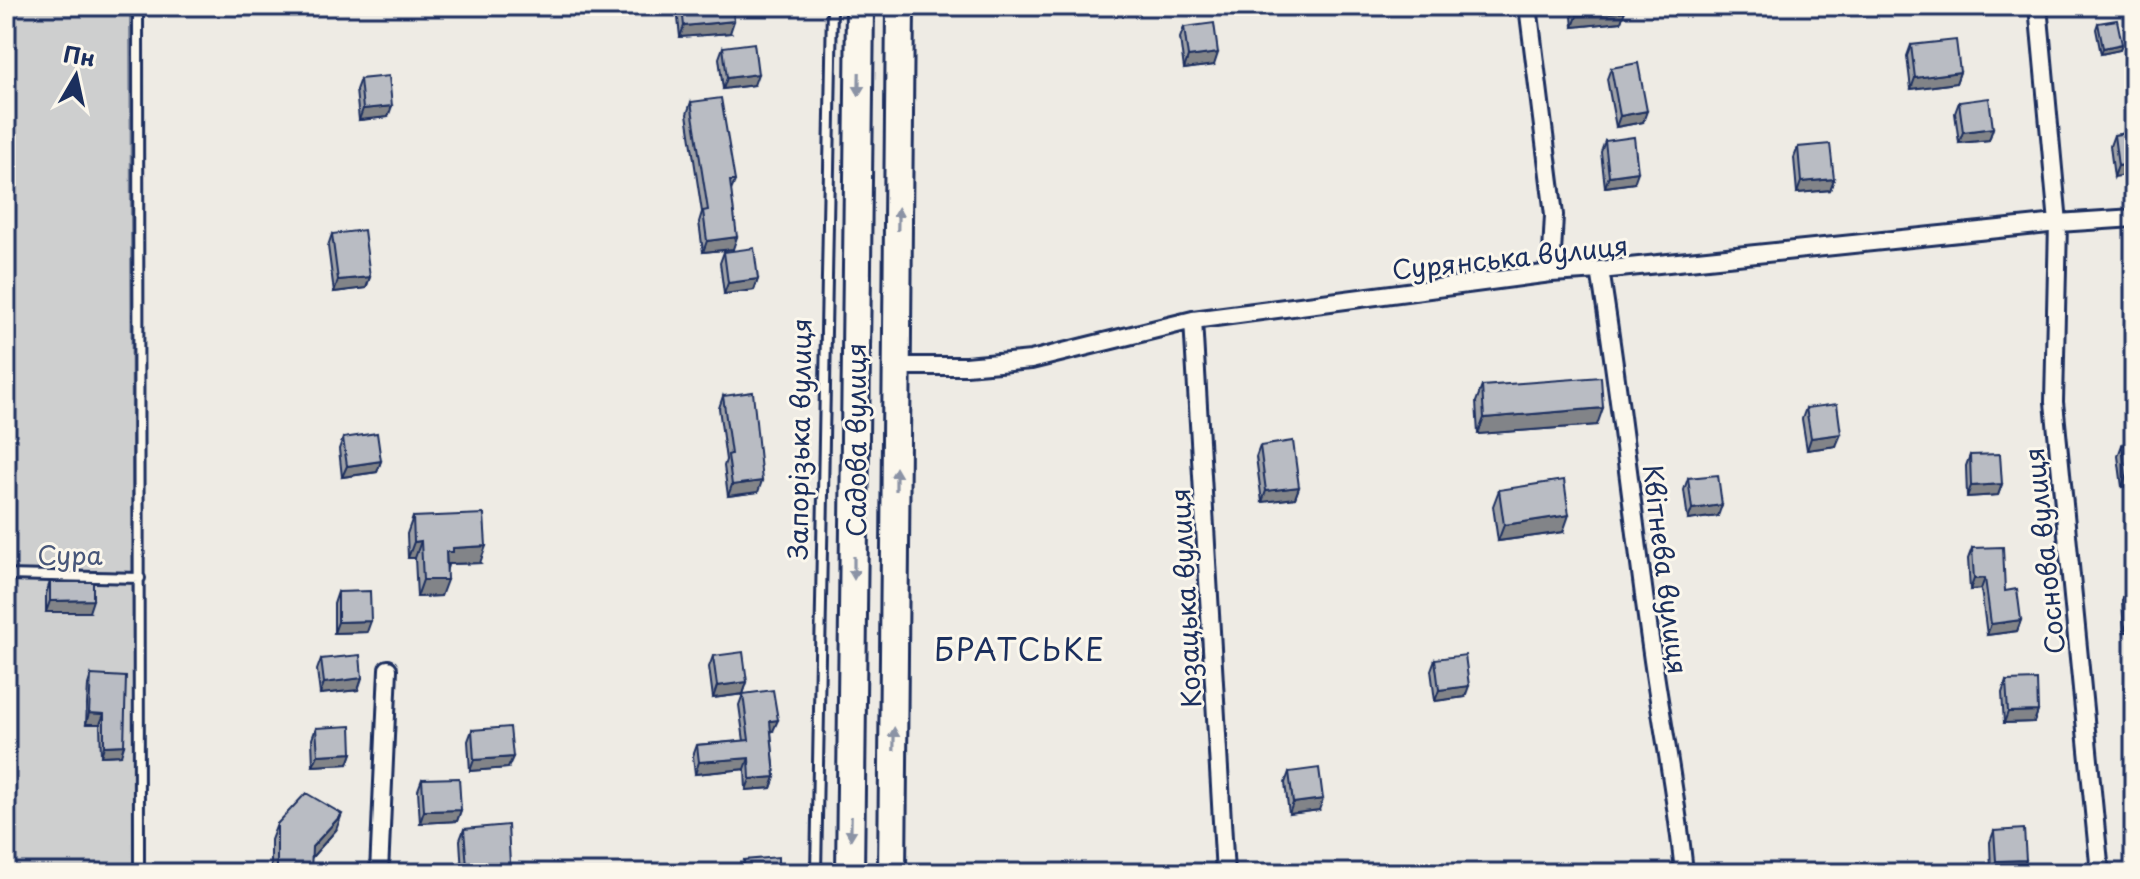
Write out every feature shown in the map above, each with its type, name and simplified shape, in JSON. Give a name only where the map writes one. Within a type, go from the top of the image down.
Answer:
[{"type":"main road","name":"Садова вулиця","points":[[850,873],[860,6]]},
{"type":"main road","name":"Садова вулиця","points":[[892,873],[900,6]]},
{"type":"street","points":[[1528,6],[1554,215],[1551,273]]},
{"type":"street","points":[[2038,6],[2058,223]]},
{"type":"street","name":"Сурянська вулиця","points":[[896,366],[966,366],[1031,360],[1193,320],[1551,273],[2134,218]]},
{"type":"street","name":"Соснова вулиця","points":[[2058,223],[2054,402],[2100,873]]},
{"type":"street","name":"Квітнева вулиця","points":[[1600,270],[1684,873]]},
{"type":"street","name":"Козацька вулиця","points":[[1193,320],[1225,873]]},
{"type":"street","points":[[379,873],[388,669]]},
{"type":"lane","points":[[138,6],[139,873]]},
{"type":"lane","name":"Запорізька вулиця","points":[[816,873],[832,6]]},
{"type":"lane","points":[[6,575],[140,578]]},
{"type":"green space","name":"Сура","points":[[6,6],[130,6],[134,873],[6,873]]},
{"type":"building","points":[[732,6],[734,21],[684,26],[682,7]]},
{"type":"building","points":[[1576,6],[1624,6],[1625,11],[1577,16]]},
{"type":"building","points":[[2117,20],[2122,44],[2103,48],[2098,23]]},
{"type":"building","points":[[1214,23],[1218,53],[1188,57],[1184,27]]},
{"type":"building","points":[[1956,40],[1960,72],[1915,78],[1911,45]]},
{"type":"building","points":[[754,43],[758,74],[727,78],[723,47]]},
{"type":"building","points":[[1638,63],[1647,111],[1620,116],[1611,68]]},
{"type":"building","points":[[389,76],[392,106],[363,109],[360,79]]},
{"type":"building","points":[[721,98],[735,181],[730,181],[737,237],[707,241],[703,211],[708,210],[691,102]]},
{"type":"building","points":[[1989,98],[1993,128],[1963,132],[1959,102]]},
{"type":"building","points":[[2134,132],[2134,163],[2118,166],[2114,135]]},
{"type":"building","points":[[1634,137],[1638,172],[1609,176],[1605,141]]},
{"type":"building","points":[[1830,144],[1834,179],[1801,182],[1798,147]]},
{"type":"building","points":[[364,230],[370,277],[338,280],[332,234]]},
{"type":"building","points":[[754,248],[758,279],[728,283],[724,252]]},
{"type":"building","points":[[1601,377],[1603,408],[1484,418],[1482,386]]},
{"type":"building","points":[[753,392],[762,481],[732,485],[723,396]]},
{"type":"building","points":[[1837,404],[1841,434],[1811,438],[1806,408]]},
{"type":"building","points":[[377,433],[381,461],[347,466],[343,438]]},
{"type":"building","points":[[1293,441],[1299,487],[1266,491],[1260,446]]},
{"type":"building","points":[[2134,444],[2134,474],[2126,476],[2122,445]]},
{"type":"building","points":[[2000,454],[2002,484],[1971,486],[1970,455]]},
{"type":"building","points":[[1718,475],[1722,505],[1692,509],[1688,478]]},
{"type":"building","points":[[1564,480],[1569,515],[1504,525],[1499,490]]},
{"type":"building","points":[[484,514],[486,546],[453,548],[453,552],[446,552],[447,580],[423,580],[421,541],[414,542],[413,517]]},
{"type":"building","points":[[2003,547],[2005,591],[2017,589],[2021,620],[1991,624],[1985,578],[1974,579],[1972,548]]},
{"type":"building","points":[[50,582],[93,582],[93,600],[50,601]]},
{"type":"building","points":[[2134,589],[2134,620],[2128,621],[2126,590]]},
{"type":"building","points":[[370,591],[371,621],[338,622],[338,592]]},
{"type":"building","points":[[743,652],[747,682],[717,686],[713,656]]},
{"type":"building","points":[[360,655],[362,678],[324,683],[321,659]]},
{"type":"building","points":[[1465,655],[1469,686],[1439,690],[1435,659]]},
{"type":"building","points":[[91,675],[126,677],[124,745],[104,746],[104,714],[89,713]]},
{"type":"building","points":[[2037,680],[2038,711],[2008,712],[2006,681]]},
{"type":"building","points":[[773,690],[778,720],[770,721],[775,777],[750,779],[749,758],[699,762],[697,745],[749,740],[743,694]]},
{"type":"building","points":[[351,726],[352,753],[318,755],[316,728]]},
{"type":"building","points":[[510,727],[513,757],[474,760],[472,730]]},
{"type":"building","points":[[1319,768],[1323,799],[1293,803],[1289,772]]},
{"type":"building","points":[[459,778],[461,810],[424,811],[422,779]]},
{"type":"building","points":[[306,793],[342,814],[312,847],[311,873],[277,873],[277,824]]},
{"type":"building","points":[[508,825],[510,864],[467,867],[464,829]]},
{"type":"building","points":[[2024,829],[2026,860],[1996,861],[1994,831]]},
{"type":"building","points":[[778,857],[778,873],[745,873],[744,860]]},
{"type":"district","name":"БРАТСЬКЕ","points":[[1020,648]]}]
